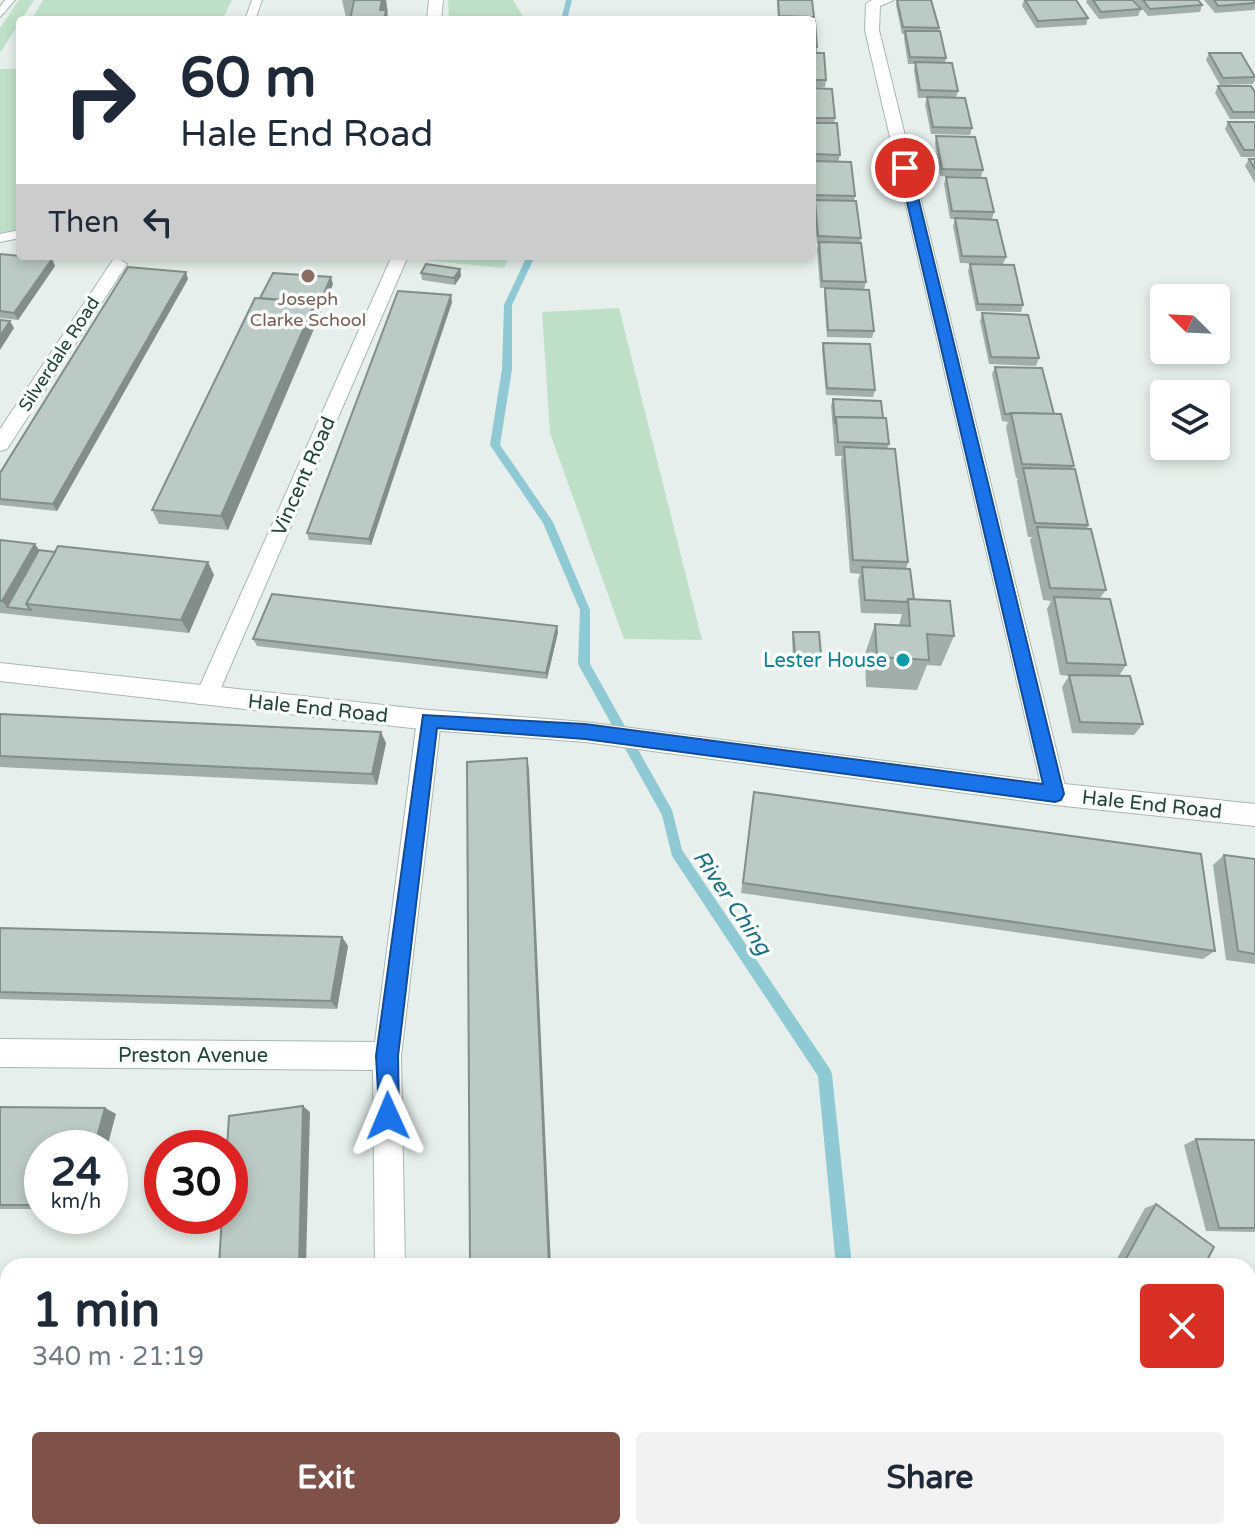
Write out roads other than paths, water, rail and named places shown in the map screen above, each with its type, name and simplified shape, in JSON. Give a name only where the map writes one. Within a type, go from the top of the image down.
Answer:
[{"type":"street","points":[[887,0],[873,4],[872,30],[1055,794]]},
{"type":"street","name":"Vincent Road","points":[[206,697],[398,260]]},
{"type":"street","name":"Silverdale Road","points":[[0,444],[119,264]]},
{"type":"street","name":"Hale End Road","points":[[0,672],[429,720],[585,732],[1055,794],[1255,815]]},
{"type":"street","points":[[390,1258],[387,1056],[429,720]]},
{"type":"street","name":"Preston Avenue","points":[[0,1053],[387,1056]]},
{"type":"lane","points":[[0,14],[10,0]]},
{"type":"waterway","name":"River Ching","points":[[565,16],[569,0]]},
{"type":"waterway","name":"River Ching","points":[[529,260],[508,305],[507,369],[495,445],[548,522],[585,610],[584,664],[668,814],[676,852],[825,1074],[843,1258]]},
{"type":"place","name":"Joseph Clarke School","points":[[308,276]]},
{"type":"place","name":"Lester House","points":[[903,660]]}]
